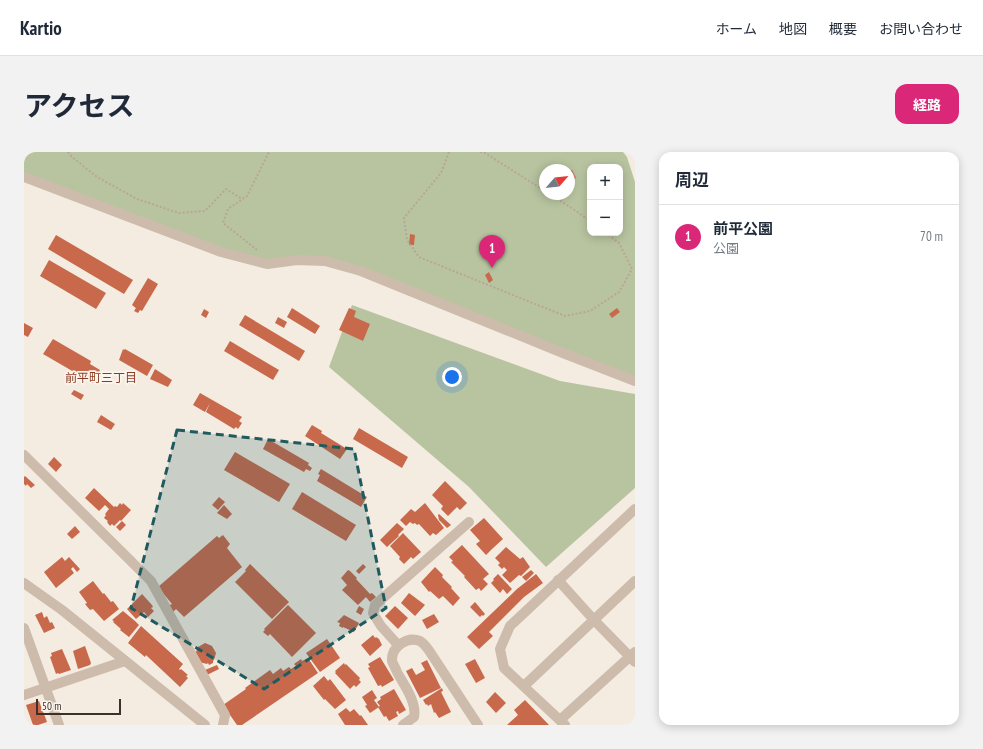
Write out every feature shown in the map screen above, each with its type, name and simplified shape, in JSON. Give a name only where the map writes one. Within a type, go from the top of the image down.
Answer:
[{"type":"street","points":[[24,177],[221,252],[267,264],[298,260],[325,261],[361,271],[635,381]]},
{"type":"street","points":[[24,454],[151,581],[225,715],[223,725]]},
{"type":"street","points":[[558,580],[594,620],[633,657],[562,722],[504,668],[500,649],[510,626],[558,580],[634,511]]},
{"type":"street","points":[[398,645],[381,626],[373,613],[375,605],[469,522]]},
{"type":"street","points":[[524,686],[635,582]]},
{"type":"street","points":[[24,583],[62,610],[205,725]]},
{"type":"street","points":[[24,628],[59,725]]},
{"type":"street","points":[[403,725],[414,717],[415,711],[413,703],[392,662],[393,653],[398,645],[415,640],[425,645],[478,725]]},
{"type":"street","points":[[24,695],[124,661]]},
{"type":"path","points":[[68,152],[97,177],[137,199],[179,213],[205,211],[226,189],[242,199]]},
{"type":"path","points":[[258,250],[223,223],[228,209],[247,196],[269,152]]},
{"type":"path","points":[[449,152],[441,173],[404,218],[407,240],[419,257],[565,316],[590,311],[619,292],[632,269],[619,243],[610,236]]},
{"type":"path","points":[[480,152],[539,187]]},
{"type":"path","points":[[559,200],[587,219]]},
{"type":"highlighted area","points":[[177,430],[354,449],[386,608],[264,689],[131,608]]},
{"type":"green space","points":[[24,152],[623,152],[627,157],[635,182],[635,380],[325,261],[267,264],[24,177]]},
{"type":"green space","points":[[352,305],[560,381],[635,394],[635,488],[546,567],[469,487],[329,367]]},
{"type":"building","points":[[410,234],[415,235],[414,245],[409,245]]},
{"type":"building","points":[[56,235],[133,280],[124,294],[48,249]]},
{"type":"building","points":[[49,260],[106,293],[96,309],[40,276]]},
{"type":"building","points":[[489,272],[493,280],[489,283],[485,275]]},
{"type":"building","points":[[148,278],[158,284],[142,311],[140,310],[138,313],[134,311],[136,308],[132,305]]},
{"type":"building","points":[[292,308],[320,326],[315,334],[287,317]]},
{"type":"building","points":[[349,308],[356,311],[354,317],[370,324],[363,341],[339,330]]},
{"type":"building","points":[[617,308],[620,312],[612,318],[609,314]]},
{"type":"building","points":[[204,309],[209,312],[206,318],[201,315]]},
{"type":"building","points":[[245,315],[305,351],[299,361],[239,325]]},
{"type":"building","points":[[278,317],[287,322],[284,328],[275,323]]},
{"type":"building","points":[[24,323],[33,328],[28,337],[24,335]]},
{"type":"building","points":[[53,339],[91,361],[90,364],[100,370],[93,383],[43,354]]},
{"type":"building","points":[[230,341],[279,370],[273,380],[224,351]]},
{"type":"building","points":[[123,349],[153,365],[147,376],[119,360]]},
{"type":"building","points":[[155,369],[172,380],[168,387],[150,379]]},
{"type":"building","points":[[74,390],[84,395],[81,400],[71,394]]},
{"type":"building","points":[[200,393],[242,417],[239,421],[242,423],[238,429],[236,427],[234,429],[206,412],[210,403],[205,412],[193,405]]},
{"type":"building","points":[[101,415],[115,424],[111,430],[97,422]]},
{"type":"building","points":[[312,425],[322,431],[321,433],[347,449],[340,459],[305,436]]},
{"type":"building","points":[[359,428],[408,457],[402,468],[353,439]]},
{"type":"building","points":[[268,439],[309,463],[308,465],[312,468],[310,471],[306,469],[304,472],[263,449]]},
{"type":"building","points":[[235,452],[290,484],[279,502],[224,470]]},
{"type":"building","points":[[54,457],[62,465],[56,472],[48,464]]},
{"type":"building","points":[[321,469],[367,497],[361,507],[317,481],[320,475],[318,474]]},
{"type":"building","points":[[25,476],[35,485],[31,488],[27,484],[26,486],[24,484]]},
{"type":"building","points":[[445,481],[467,503],[460,510],[457,507],[448,516],[441,509],[443,506],[432,495]]},
{"type":"building","points":[[94,488],[114,507],[117,507],[120,503],[122,505],[123,503],[131,510],[121,521],[120,520],[114,526],[112,524],[110,526],[107,522],[108,521],[104,518],[109,509],[105,505],[99,511],[85,498]]},
{"type":"building","points":[[302,492],[356,525],[346,541],[292,509]]},
{"type":"building","points":[[219,497],[225,502],[218,510],[212,505]]},
{"type":"building","points":[[425,503],[444,528],[436,535],[433,533],[430,536],[419,524],[417,525],[410,522],[406,526],[400,520],[411,509],[415,512]]},
{"type":"building","points":[[224,505],[232,514],[227,519],[217,513]]},
{"type":"building","points":[[439,514],[451,525],[447,528],[439,520]]},
{"type":"building","points":[[484,518],[503,539],[486,555],[476,544],[480,541],[470,530]]},
{"type":"building","points":[[122,521],[126,525],[120,531],[116,527]]},
{"type":"building","points":[[397,523],[404,529],[387,547],[380,540]]},
{"type":"building","points":[[75,526],[80,532],[72,539],[67,534]]},
{"type":"building","points":[[403,533],[421,552],[413,559],[411,557],[404,564],[390,546]]},
{"type":"building","points":[[223,535],[230,544],[227,548],[242,567],[184,617],[176,609],[173,612],[168,606],[172,604],[158,587],[217,536],[219,538]]},
{"type":"building","points":[[462,545],[489,574],[483,579],[488,584],[481,591],[479,588],[476,590],[451,562],[453,561],[449,557]]},
{"type":"building","points":[[506,547],[520,559],[523,557],[530,567],[521,576],[519,575],[510,583],[502,575],[507,570],[504,567],[502,569],[498,565],[500,563],[495,558]]},
{"type":"building","points":[[62,557],[65,561],[69,557],[80,569],[77,572],[73,567],[71,569],[74,573],[56,588],[44,572]]},
{"type":"building","points":[[250,564],[289,602],[272,619],[235,582],[246,571],[245,570]]},
{"type":"building","points":[[363,564],[366,567],[359,574],[356,571]]},
{"type":"building","points":[[435,567],[443,575],[442,577],[460,598],[453,606],[443,596],[439,599],[430,591],[429,592],[421,582]]},
{"type":"building","points":[[348,570],[357,578],[356,579],[370,594],[372,593],[376,597],[370,602],[366,597],[358,605],[342,590],[347,585],[341,578]]},
{"type":"building","points":[[531,570],[534,573],[526,581],[522,577]]},
{"type":"building","points":[[498,574],[512,589],[507,594],[503,589],[500,593],[491,583]]},
{"type":"building","points":[[536,574],[543,583],[524,597],[489,632],[493,636],[479,649],[467,637],[517,589]]},
{"type":"building","points":[[93,581],[103,594],[104,593],[111,602],[113,601],[119,609],[104,621],[93,609],[90,610],[79,592]]},
{"type":"building","points":[[409,593],[425,605],[415,616],[401,603]]},
{"type":"building","points":[[142,594],[152,605],[153,607],[151,608],[154,611],[148,617],[144,612],[136,619],[127,609]]},
{"type":"building","points":[[475,602],[485,614],[483,616],[482,615],[480,617],[470,607]]},
{"type":"building","points":[[288,605],[316,633],[292,657],[270,634],[268,636],[263,632],[265,630],[264,629]]},
{"type":"building","points":[[359,606],[364,609],[361,615],[356,612]]},
{"type":"building","points":[[395,606],[408,618],[398,629],[385,616]]},
{"type":"building","points":[[123,611],[139,625],[129,637],[120,630],[121,629],[112,620]]},
{"type":"building","points":[[42,612],[44,618],[47,616],[50,623],[52,622],[55,628],[44,633],[35,615]]},
{"type":"building","points":[[434,614],[439,622],[427,629],[422,620]]},
{"type":"building","points":[[344,615],[359,623],[354,632],[339,626],[340,623],[337,622]]},
{"type":"building","points":[[141,626],[183,664],[179,669],[188,675],[186,676],[188,678],[180,687],[146,655],[145,657],[128,643]]},
{"type":"building","points":[[373,635],[375,638],[376,637],[379,639],[382,645],[370,656],[361,645]]},
{"type":"building","points":[[327,639],[340,658],[320,672],[306,653]]},
{"type":"building","points":[[205,643],[212,646],[216,653],[213,663],[209,665],[208,663],[199,662],[195,654],[198,647]]},
{"type":"building","points":[[85,646],[91,663],[90,665],[78,669],[73,651]]},
{"type":"building","points":[[62,649],[71,670],[56,674],[50,657],[52,656],[51,653]]},
{"type":"building","points":[[380,657],[394,680],[382,687],[381,685],[378,686],[368,668],[370,667],[368,664]]},
{"type":"building","points":[[308,658],[318,673],[242,725],[237,725],[223,705],[270,670],[273,674],[281,668],[283,671],[289,667],[291,669],[296,666],[294,664],[301,659],[302,661]]},
{"type":"building","points":[[475,659],[485,678],[476,683],[465,664]]},
{"type":"building","points":[[427,660],[441,688],[420,698],[406,671],[412,668],[416,675],[425,670],[421,663]]},
{"type":"building","points":[[344,663],[360,678],[359,680],[361,682],[356,687],[354,685],[350,689],[335,673],[335,671]]},
{"type":"building","points":[[217,665],[219,669],[207,675],[205,670]]},
{"type":"building","points":[[324,676],[328,681],[330,679],[346,700],[335,709],[325,699],[324,700],[313,686]]},
{"type":"building","points":[[442,688],[443,691],[441,692],[451,712],[439,718],[435,712],[434,713],[431,704],[428,706],[427,704],[426,705],[423,700]]},
{"type":"building","points":[[394,689],[406,710],[399,714],[398,711],[396,712],[398,716],[389,721],[386,716],[384,717],[378,707],[380,706],[377,702],[381,699],[380,697]]},
{"type":"building","points":[[372,690],[377,698],[374,700],[379,707],[370,713],[365,706],[367,705],[362,697]]},
{"type":"building","points":[[495,692],[506,703],[496,713],[486,702]]},
{"type":"building","points":[[525,700],[549,725],[507,725],[518,715],[514,710]]},
{"type":"building","points":[[39,701],[47,722],[33,725],[26,705]]},
{"type":"building","points":[[346,708],[350,712],[354,709],[360,716],[361,715],[368,725],[345,725],[338,714]]},
{"type":"place","name":"前平公園","points":[[492,268]]},
{"type":"district","name":"前平町三丁目","points":[[101,377]]}]
